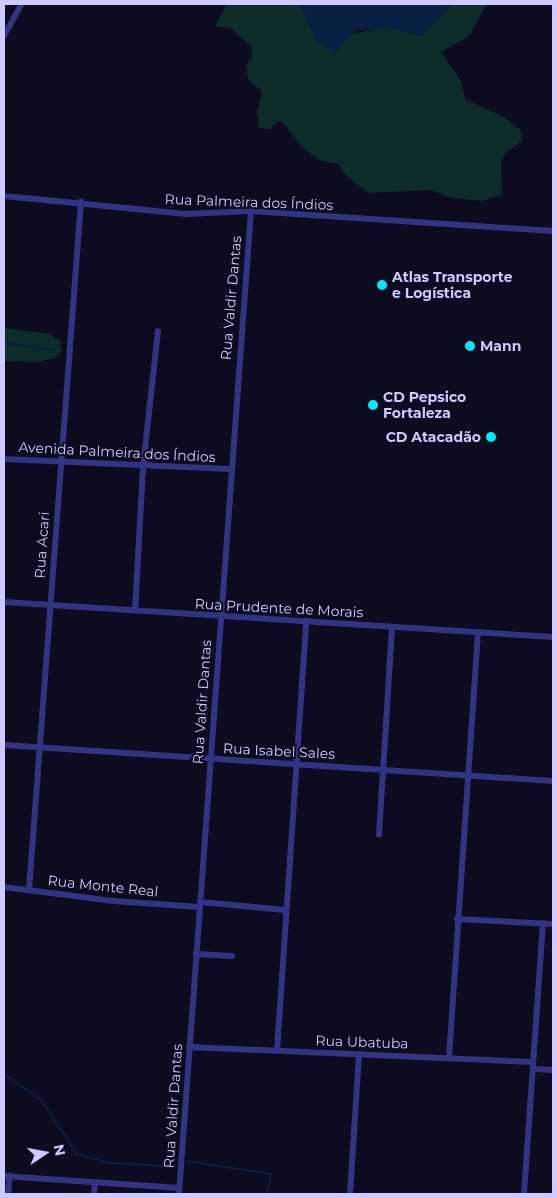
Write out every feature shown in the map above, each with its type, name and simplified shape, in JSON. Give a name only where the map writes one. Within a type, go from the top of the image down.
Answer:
[{"type":"street","points":[[4,36],[22,4]]},
{"type":"street","name":"Rua Palmeira dos Índios","points":[[4,196],[82,202],[186,214],[251,211],[553,232]]},
{"type":"street","name":"Rua Acari","points":[[29,890],[60,461],[82,202]]},
{"type":"street","name":"Rua Valdir Dantas","points":[[180,1191],[230,469],[251,211]]},
{"type":"street","points":[[135,611],[143,467],[158,332]]},
{"type":"street","name":"Avenida Palmeira dos Índios","points":[[4,459],[143,467],[230,469]]},
{"type":"street","name":"Rua Prudente de Morais","points":[[4,602],[553,637]]},
{"type":"street","points":[[277,1051],[285,910],[306,621]]},
{"type":"street","points":[[379,835],[392,627]]},
{"type":"street","points":[[449,1058],[478,633]]},
{"type":"street","name":"Rua Isabel Sales","points":[[4,745],[553,781]]},
{"type":"street","name":"Rua Monte Real","points":[[4,887],[200,905],[285,910]]},
{"type":"street","points":[[457,919],[553,924]]},
{"type":"street","points":[[524,1194],[543,924]]},
{"type":"street","points":[[196,954],[232,956]]},
{"type":"street","name":"Rua Ubatuba","points":[[189,1047],[449,1058],[533,1066],[553,1070]]},
{"type":"street","points":[[350,1194],[359,1054]]},
{"type":"street","points":[[8,1194],[7,1176],[180,1191]]},
{"type":"street","points":[[94,1194],[95,1184]]},
{"type":"green space","points":[[226,4],[300,4],[317,41],[385,27],[422,36],[452,4],[487,4],[469,36],[441,52],[460,79],[466,100],[504,117],[521,130],[522,141],[505,153],[501,163],[502,194],[483,201],[452,198],[431,190],[368,193],[344,174],[339,164],[319,160],[303,148],[282,122],[277,121],[270,129],[259,128],[257,112],[262,92],[248,79],[246,65],[252,57],[251,46],[230,28],[216,26]]},
{"type":"green space","points":[[4,328],[50,334],[59,340],[62,350],[56,358],[36,362],[4,361]]},
{"type":"water","points":[[300,4],[452,4],[422,36],[385,27],[354,31],[335,54],[317,41]]},
{"type":"waterway","points":[[4,343],[54,350]]},
{"type":"waterway","points":[[4,1074],[41,1100],[77,1154],[110,1163],[167,1166],[175,1159]]},
{"type":"waterway","points":[[188,1161],[271,1174],[267,1194]]},
{"type":"place","name":"Atlas Transporte e Logística","points":[[382,285]]},
{"type":"place","name":"Mann","points":[[470,346]]},
{"type":"place","name":"CD Pepsico Fortaleza","points":[[373,405]]},
{"type":"place","name":"CD Atacadão","points":[[491,437]]}]
